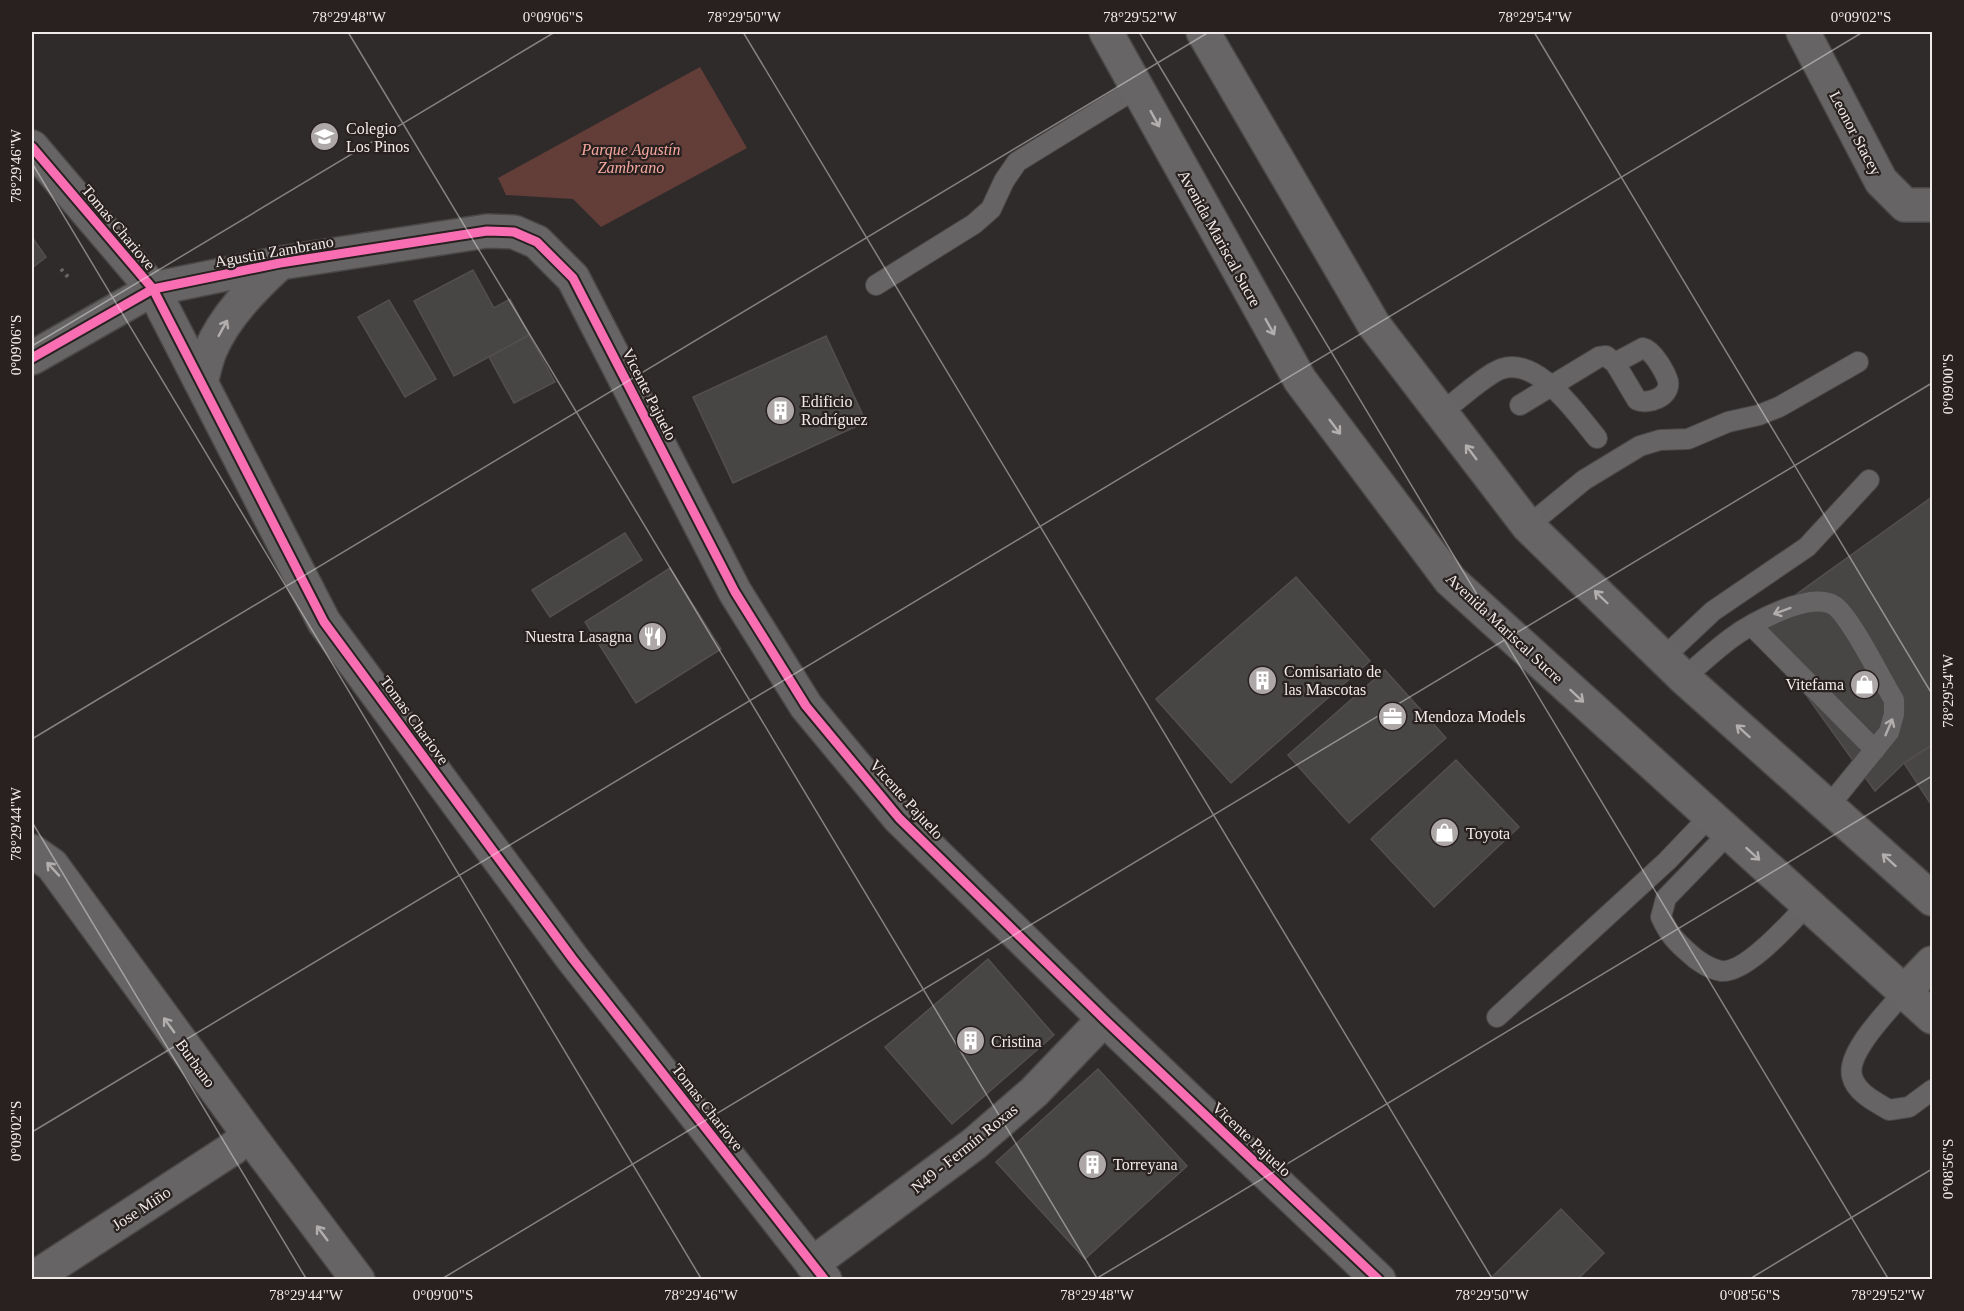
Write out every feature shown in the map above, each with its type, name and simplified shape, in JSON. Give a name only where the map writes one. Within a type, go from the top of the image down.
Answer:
[{"type":"main road","name":"Avenida Mariscal Sucre","points":[[1106,32],[1300,380],[1450,580],[1932,1017]]},
{"type":"main road","points":[[1203,32],[1374,325],[1528,525],[1674,668],[1932,899]]},
{"type":"main road","points":[[1905,991],[1932,963]]},
{"type":"street","name":"Leonor Stacey","points":[[1803,32],[1881,182],[1905,205],[1932,205]]},
{"type":"street","name":"Tomas Chariove","points":[[32,147],[153,290],[324,622],[572,958],[818,1272]]},
{"type":"street","name":"Agustin Zambrano","points":[[32,358],[153,290],[279,263],[487,231],[514,232],[537,242]]},
{"type":"street","name":"Vicente Pajuelo","points":[[537,242],[573,278],[735,592],[806,706],[899,818],[1104,1019],[1379,1280]]},
{"type":"street","points":[[201,382],[210,351],[229,316],[279,263]]},
{"type":"street","name":"Burbano","points":[[32,851],[52,865],[358,1280]]},
{"type":"street","name":"N49 - Fermín Roxas","points":[[818,1272],[1034,1092],[1104,1019]]},
{"type":"street","name":"Jose Miño","points":[[32,1279],[232,1149],[249,1135]]},
{"type":"lane","points":[[876,285],[974,224],[991,209],[1004,181],[1017,162],[1137,88]]},
{"type":"lane","points":[[1520,405],[1599,357],[1606,356],[1615,363]]},
{"type":"lane","points":[[1528,525],[1584,480],[1640,446],[1660,440],[1688,439],[1728,422],[1760,415],[1779,407],[1858,362]]},
{"type":"lane","points":[[1441,413],[1494,372],[1511,366],[1532,372],[1552,386],[1597,438]]},
{"type":"lane","points":[[1674,668],[1713,611],[1807,547],[1869,480]]},
{"type":"lane","points":[[1674,668],[1779,611],[1817,601],[1834,605],[1845,616],[1894,700],[1894,714],[1889,732],[1828,807]]},
{"type":"lane","points":[[1752,626],[1875,750]]},
{"type":"lane","points":[[1720,825],[1666,898],[1661,917],[1670,936],[1698,962],[1722,971],[1737,967],[1761,951],[1808,904]]},
{"type":"lane","points":[[1497,1017],[1666,861],[1720,825]]},
{"type":"lane","points":[[1905,991],[1861,1045],[1851,1065],[1852,1078],[1865,1095],[1889,1110],[1910,1107],[1932,1090]]},
{"type":"path","points":[[61,269],[68,277]]},
{"type":"green space","name":"Parque Agustín Zambrano","points":[[700,67],[747,148],[601,227],[573,199],[506,195],[498,178]]},
{"type":"building","points":[[32,237],[46,257],[32,268]]},
{"type":"building","points":[[473,270],[494,308],[510,299],[529,335],[454,376],[414,301]]},
{"type":"building","points":[[389,300],[436,379],[405,397],[358,317]]},
{"type":"building","points":[[529,335],[555,382],[514,403],[489,357]]},
{"type":"building","name":"Edificio Rodríguez","points":[[826,336],[866,422],[733,483],[693,397]]},
{"type":"building","name":"Vitefama","points":[[1932,497],[1932,745],[1904,763],[1875,791],[1755,624]]},
{"type":"building","points":[[625,533],[642,560],[550,617],[532,590]]},
{"type":"building","name":"Nuestra Lasagna","points":[[670,568],[721,649],[636,703],[585,622]]},
{"type":"building","name":"Comisariato de las Mascotas","points":[[1296,577],[1370,661],[1231,783],[1156,699]]},
{"type":"building","points":[[1385,670],[1446,738],[1349,823],[1288,755]]},
{"type":"building","points":[[1932,745],[1932,806],[1904,763]]},
{"type":"building","name":"Toyota","points":[[1456,760],[1519,827],[1434,907],[1371,839]]},
{"type":"building","name":"Cristina","points":[[988,959],[1054,1035],[952,1124],[885,1047]]},
{"type":"building","name":"Torreyana","points":[[1098,1069],[1187,1166],[1085,1259],[996,1162]]},
{"type":"building","points":[[1561,1209],[1604,1253],[1577,1280],[1489,1280]]},
{"type":"cycle path","points":[[32,147],[153,289],[324,622],[572,958],[825,1280]]},
{"type":"cycle path","points":[[32,358],[153,289],[280,263],[487,231],[514,232],[537,242],[573,278],[735,592],[806,706],[899,818],[1104,1019],[1379,1280]]},
{"type":"place","name":"Colegio Los Pinos","points":[[325,137]]},
{"type":"place","name":"Edificio Rodríguez","points":[[780,410]]},
{"type":"place","name":"Nuestra Lasagna","points":[[653,636]]},
{"type":"place","name":"Comisariato de las Mascotas","points":[[1263,680]]},
{"type":"place","name":"Vitefama","points":[[1865,684]]},
{"type":"place","name":"Mendoza Models","points":[[1393,716]]},
{"type":"place","name":"Toyota","points":[[1445,833]]},
{"type":"place","name":"Cristina","points":[[970,1041]]},
{"type":"place","name":"Torreyana","points":[[1092,1164]]}]
